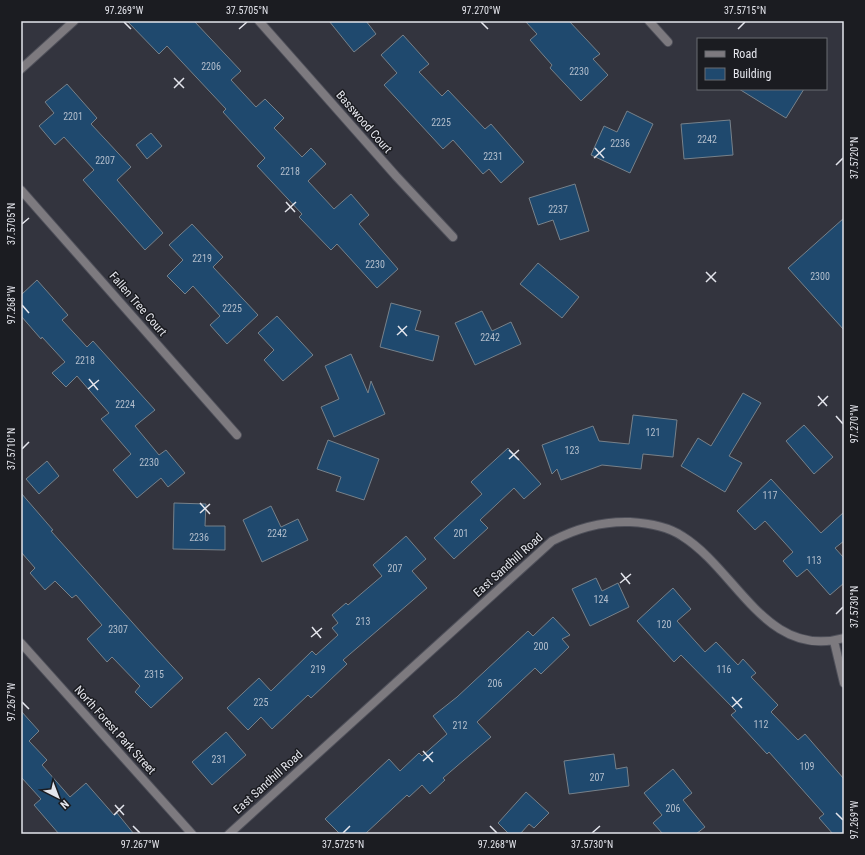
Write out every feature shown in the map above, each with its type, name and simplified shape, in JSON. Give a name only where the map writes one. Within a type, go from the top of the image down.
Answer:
[{"type":"street","points":[[21,69],[74,21]]},
{"type":"street","name":"Basswood Court","points":[[259,21],[452,238]]},
{"type":"street","points":[[649,21],[668,42]]},
{"type":"street","name":"Fallen Tree Court","points":[[21,190],[237,434]]},
{"type":"street","name":"East Sandhill Road","points":[[229,834],[552,541],[579,528],[616,521],[641,523],[666,528],[681,535],[708,558],[771,624],[789,636],[811,642],[844,638]]},
{"type":"street","points":[[834,640],[844,683]]},
{"type":"street","name":"North Forest Park Street","points":[[21,643],[192,834]]},
{"type":"building","points":[[127,21],[194,21],[241,71],[231,80],[256,107],[265,99],[284,118],[274,128],[302,157],[311,148],[326,164],[308,181],[334,209],[351,194],[369,215],[359,224],[398,269],[377,288],[337,244],[331,250],[299,217],[302,214],[257,166],[265,158],[223,112],[226,109],[167,46],[159,54]]},
{"type":"building","points":[[329,21],[366,21],[376,34],[354,52]]},
{"type":"building","points":[[525,21],[569,21],[600,54],[593,59],[608,75],[581,101],[550,68],[552,65],[530,40],[537,34]]},
{"type":"building","points":[[403,35],[429,64],[419,72],[442,96],[448,90],[485,129],[491,124],[524,162],[501,183],[489,169],[483,174],[453,140],[443,149],[384,85],[397,73],[381,55]]},
{"type":"building","points":[[67,84],[97,118],[91,124],[131,167],[117,180],[163,233],[145,250],[83,180],[94,170],[64,137],[55,145],[39,126],[54,113],[45,102]]},
{"type":"building","points":[[741,90],[803,90],[786,118]]},
{"type":"building","points":[[627,111],[653,124],[630,173],[591,155],[604,126],[617,132]]},
{"type":"building","points":[[730,120],[733,155],[684,159],[681,124]]},
{"type":"building","points":[[151,133],[162,146],[147,159],[136,145]]},
{"type":"building","points":[[575,184],[589,231],[560,240],[553,220],[538,225],[529,198]]},
{"type":"building","points":[[844,218],[844,330],[788,268]]},
{"type":"building","points":[[192,224],[223,257],[213,267],[258,315],[227,344],[210,325],[220,316],[193,286],[185,294],[167,276],[183,260],[169,245]]},
{"type":"building","points":[[538,263],[579,297],[562,318],[520,284]]},
{"type":"building","points":[[37,280],[68,315],[62,320],[87,347],[93,341],[155,410],[135,426],[159,455],[166,450],[185,473],[168,487],[161,478],[137,498],[113,470],[131,454],[101,419],[109,413],[77,376],[66,387],[52,373],[65,362],[42,337],[41,339],[21,316],[21,295]]},
{"type":"building","points":[[391,303],[421,311],[415,330],[439,336],[433,361],[380,347]]},
{"type":"building","points":[[482,311],[492,331],[511,322],[521,344],[475,365],[455,323]]},
{"type":"building","points":[[277,316],[313,355],[283,381],[264,360],[274,350],[258,333]]},
{"type":"building","points":[[351,354],[368,393],[371,381],[385,414],[334,437],[321,407],[339,399],[325,366]]},
{"type":"building","points":[[743,393],[761,403],[729,456],[742,463],[725,492],[681,466],[698,438],[711,446]]},
{"type":"building","points":[[633,415],[677,420],[673,457],[643,454],[641,469],[602,465],[561,480],[557,469],[552,474],[542,445],[593,426],[599,441],[629,444]]},
{"type":"building","points":[[804,425],[833,457],[814,474],[786,441]]},
{"type":"building","points":[[328,440],[379,459],[364,500],[336,491],[341,477],[317,469]]},
{"type":"building","points":[[508,448],[541,484],[524,499],[514,488],[480,520],[488,528],[454,559],[434,538],[482,494],[471,482]]},
{"type":"building","points":[[47,461],[59,476],[39,494],[26,479]]},
{"type":"building","points":[[771,479],[821,533],[844,512],[844,541],[835,548],[844,558],[844,583],[830,595],[807,569],[797,577],[783,561],[793,552],[765,521],[755,530],[737,511]]},
{"type":"building","points":[[21,493],[53,530],[51,531],[183,678],[151,708],[135,692],[140,686],[112,657],[107,662],[87,639],[102,625],[76,595],[72,598],[55,581],[45,590],[30,573],[35,568],[21,552]]},
{"type":"building","points":[[174,503],[206,504],[205,526],[225,526],[225,550],[173,549]]},
{"type":"building","points":[[271,506],[281,527],[298,519],[308,540],[262,562],[243,520]]},
{"type":"building","points":[[406,536],[426,559],[412,571],[427,588],[343,660],[347,664],[311,698],[308,695],[272,729],[261,717],[248,730],[227,708],[259,678],[271,691],[312,651],[316,655],[338,635],[332,628],[338,623],[332,615],[346,603],[348,605],[382,576],[373,565]]},
{"type":"building","points":[[596,578],[602,591],[618,583],[629,607],[590,626],[572,589]]},
{"type":"building","points":[[673,588],[691,609],[677,621],[705,652],[716,642],[738,665],[743,659],[756,673],[751,677],[778,705],[771,712],[798,740],[805,734],[844,779],[844,834],[833,834],[819,818],[824,814],[769,752],[767,754],[731,715],[736,711],[681,655],[674,662],[637,621]]},
{"type":"building","points":[[553,617],[570,635],[562,639],[569,647],[541,674],[535,668],[477,722],[491,737],[443,778],[445,780],[430,794],[422,785],[409,797],[407,795],[365,834],[340,834],[325,819],[389,759],[400,771],[419,753],[422,756],[447,734],[433,716],[457,697],[528,631],[533,636]]},
{"type":"building","points":[[21,711],[39,731],[29,741],[47,760],[42,765],[70,797],[86,783],[114,815],[117,813],[134,834],[59,834],[34,805],[41,799],[21,777]]},
{"type":"building","points":[[226,732],[246,755],[212,785],[192,762]]},
{"type":"building","points":[[614,754],[616,769],[627,767],[629,786],[569,794],[564,761]]},
{"type":"building","points":[[673,769],[692,793],[683,800],[705,827],[696,834],[663,834],[653,823],[662,815],[644,793]]},
{"type":"building","points":[[526,792],[549,813],[534,828],[529,824],[520,834],[509,834],[498,823]]}]
